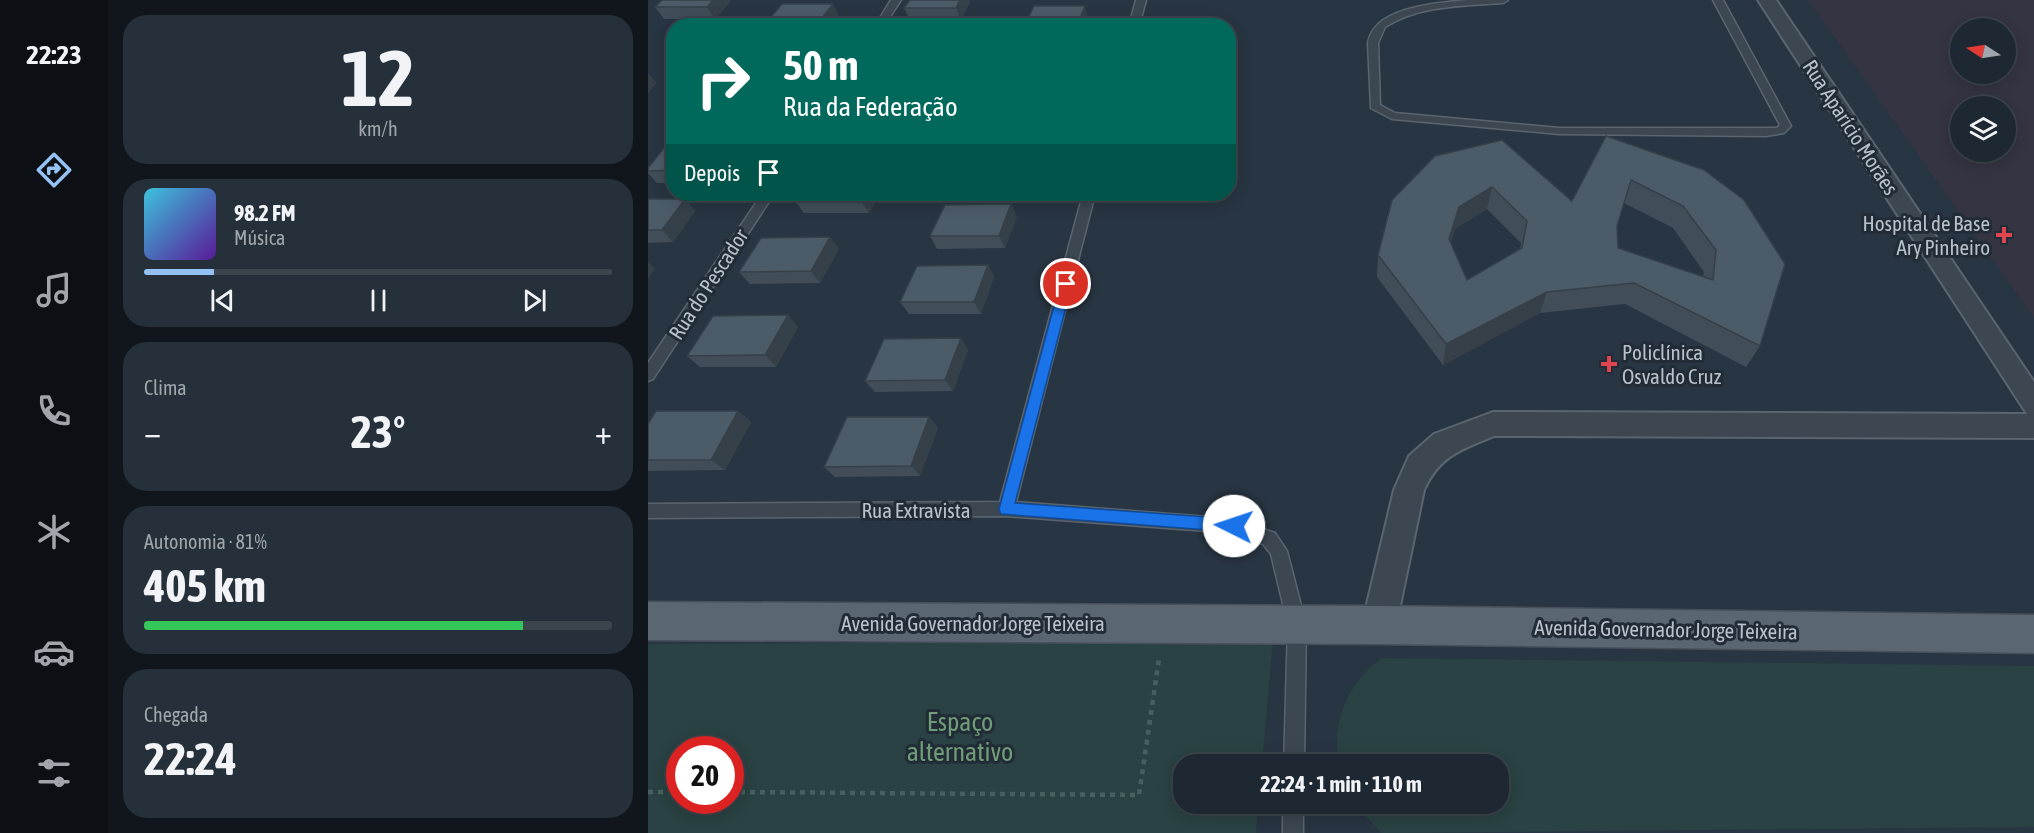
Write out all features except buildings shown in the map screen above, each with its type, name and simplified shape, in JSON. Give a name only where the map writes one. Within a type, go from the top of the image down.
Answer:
[{"type":"main road","name":"Avenida Governador Jorge Teixeira","points":[[648,621],[1379,625],[2034,634]]},
{"type":"street","name":"Rua Aparício Morães","points":[[1767,0],[2034,405]]},
{"type":"street","points":[[1379,625],[1409,490],[1420,465],[1444,443],[1493,424],[2034,426]]},
{"type":"lane","points":[[884,18],[896,0]]},
{"type":"lane","points":[[1136,18],[1141,0]]},
{"type":"lane","points":[[1503,0],[1403,12],[1381,25],[1374,36],[1375,106],[1392,116],[1559,131],[1766,133],[1780,131],[1786,126],[1718,0]]},
{"type":"lane","name":"Rua do Pescador","points":[[648,375],[763,201]]},
{"type":"lane","points":[[1006,509],[1087,201]]},
{"type":"lane","name":"Rua Extravista","points":[[648,511],[1006,509],[1234,526],[1269,538],[1280,550],[1297,625]]},
{"type":"lane","points":[[1294,754],[1297,625]]},
{"type":"lane","points":[[1293,814],[1293,833]]},
{"type":"path","points":[[744,792],[1139,795],[1160,653]]},
{"type":"path","points":[[648,792],[666,792]]},
{"type":"shaded area","name":"Hospital de Base Ary Pinheiro","points":[[1808,0],[2034,0],[2034,318]]},
{"type":"green space","name":"Espaço alternativo","points":[[1273,641],[1263,754],[1173,754],[1173,814],[1257,814],[1256,833],[648,833],[648,644]]},
{"type":"green space","points":[[1382,658],[2034,666],[2034,827],[1381,833],[1364,814],[1509,814],[1509,754],[1338,754],[1337,734],[1344,705],[1359,679]]},
{"type":"place","name":"Hospital de Base Ary Pinheiro","points":[[2004,235]]},
{"type":"place","name":"Policlínica Osvaldo Cruz","points":[[1609,364]]},
{"type":"route","points":[[1066,284],[1006,509],[1234,526]]}]
